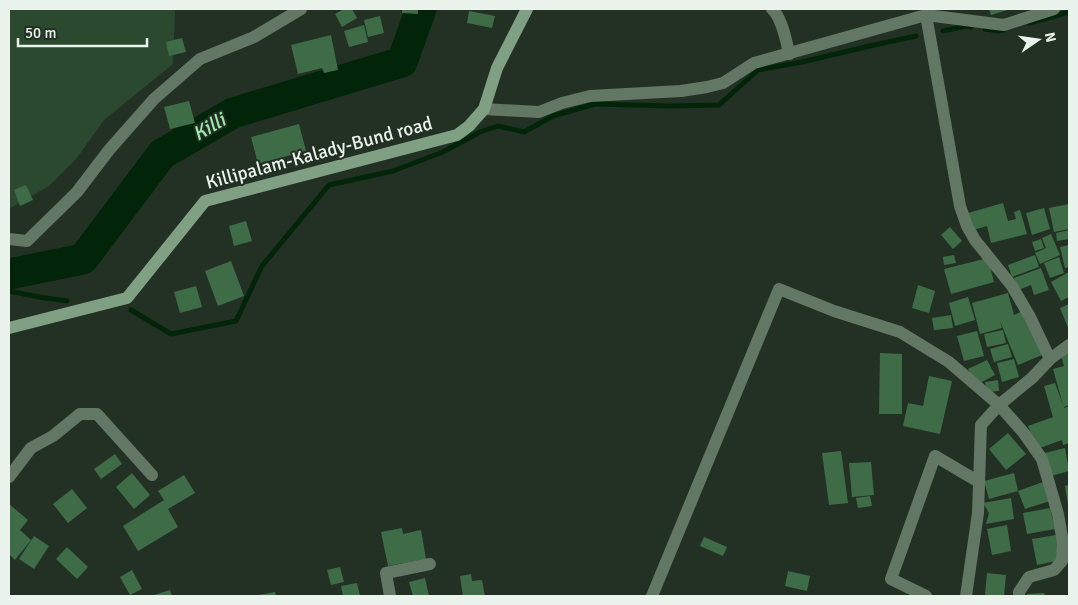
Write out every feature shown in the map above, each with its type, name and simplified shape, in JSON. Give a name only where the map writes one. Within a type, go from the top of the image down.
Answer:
[{"type":"street","points":[[9,239],[27,242],[77,192],[109,150],[154,100],[200,59],[254,37],[301,9]]},
{"type":"street","name":"Killipalam-Kalady-Bund road","points":[[9,328],[127,298],[205,202],[457,135],[469,126],[484,109],[497,68],[527,9]]},
{"type":"street","points":[[772,9],[780,22],[789,54]]},
{"type":"street","points":[[484,109],[539,112],[562,103],[590,96],[681,91],[707,87],[723,83],[754,63],[926,15],[1004,25],[1054,9]]},
{"type":"street","points":[[926,15],[960,206],[967,226],[975,240],[1012,286],[1030,317],[1050,359]]},
{"type":"street","points":[[652,596],[779,289],[834,311],[900,332],[948,362],[999,405],[1024,432],[1042,459],[1058,514],[1063,543],[1062,561],[1054,570],[1029,577],[1019,592],[1019,596]]},
{"type":"street","points":[[966,596],[978,512],[981,425],[999,405],[1032,378],[1050,359],[1069,345]]},
{"type":"street","points":[[9,476],[31,448],[54,436],[80,414],[97,414],[152,475]]},
{"type":"street","points":[[926,596],[891,579],[935,456],[979,482]]},
{"type":"street","points":[[390,596],[386,574],[430,564]]},
{"type":"green space","points":[[9,9],[175,9],[173,64],[104,120],[76,159],[49,186],[9,209]]},
{"type":"building","points":[[344,9],[352,9],[357,18],[342,27],[335,14]]},
{"type":"building","points":[[402,9],[418,9],[418,14],[402,13]]},
{"type":"building","points":[[989,9],[1011,9],[991,15]]},
{"type":"building","points":[[469,11],[495,16],[492,28],[467,23]]},
{"type":"building","points":[[380,16],[384,33],[368,37],[364,20]]},
{"type":"building","points":[[364,25],[368,42],[349,47],[344,31]]},
{"type":"building","points":[[331,35],[338,70],[324,73],[322,68],[298,74],[291,45]]},
{"type":"building","points":[[182,38],[186,52],[169,56],[166,42]]},
{"type":"building","points":[[189,101],[195,123],[170,129],[164,107]]},
{"type":"building","points":[[299,124],[306,151],[258,164],[251,137]]},
{"type":"building","points":[[26,185],[33,200],[20,206],[14,190]]},
{"type":"building","points":[[1003,203],[1008,221],[1016,219],[1014,212],[1020,210],[1027,234],[991,243],[987,226],[973,230],[968,213]]},
{"type":"building","points":[[1069,204],[1069,229],[1054,232],[1049,208]]},
{"type":"building","points":[[1044,208],[1050,229],[1032,235],[1026,213]]},
{"type":"building","points":[[246,221],[252,241],[234,246],[229,226]]},
{"type":"building","points":[[950,227],[962,241],[953,249],[941,235]]},
{"type":"building","points":[[1069,230],[1069,239],[1057,241],[1056,233]]},
{"type":"building","points":[[1051,234],[1060,255],[1040,264],[1035,253],[1046,248],[1042,238]]},
{"type":"building","points":[[1041,239],[1044,248],[1035,251],[1032,242]]},
{"type":"building","points":[[1069,245],[1069,267],[1065,268],[1060,247]]},
{"type":"building","points":[[954,255],[956,263],[944,265],[943,257]]},
{"type":"building","points":[[1035,255],[1039,267],[1012,277],[1008,265]]},
{"type":"building","points":[[1059,257],[1064,273],[1050,278],[1044,263]]},
{"type":"building","points":[[988,258],[994,282],[951,294],[944,269]]},
{"type":"building","points":[[231,261],[244,296],[218,306],[205,271]]},
{"type":"building","points":[[1041,268],[1049,290],[1034,295],[1031,285],[1018,290],[1014,278]]},
{"type":"building","points":[[1069,272],[1069,297],[1061,301],[1051,282]]},
{"type":"building","points":[[918,285],[935,291],[929,313],[912,308]]},
{"type":"building","points":[[196,286],[202,307],[180,313],[174,292]]},
{"type":"building","points":[[1008,293],[1014,315],[1023,311],[1042,355],[1018,365],[1000,321],[1002,328],[980,334],[972,303]]},
{"type":"building","points":[[968,297],[975,320],[955,326],[949,303]]},
{"type":"building","points":[[1069,304],[1069,330],[1060,308]]},
{"type":"building","points":[[951,315],[953,328],[934,330],[932,318]]},
{"type":"building","points":[[1003,330],[1006,343],[987,347],[984,334]]},
{"type":"building","points":[[977,331],[984,356],[964,361],[957,336]]},
{"type":"building","points":[[1008,344],[1012,357],[994,362],[990,349]]},
{"type":"building","points":[[1069,350],[1069,405],[1064,408],[1069,406],[1069,443],[1063,445],[1062,440],[1037,449],[1028,426],[1053,417],[1044,386],[1055,383],[1063,405],[1053,369],[1064,366],[1060,352]]},
{"type":"building","points":[[880,353],[902,354],[902,414],[879,414]]},
{"type":"building","points":[[1014,359],[1019,377],[1002,382],[997,363]]},
{"type":"building","points":[[987,360],[995,375],[976,385],[968,369]]},
{"type":"building","points":[[929,376],[952,381],[940,434],[903,426],[908,403],[923,406]]},
{"type":"building","points":[[998,380],[999,391],[987,392],[985,382]]},
{"type":"building","points":[[1008,433],[1026,454],[1006,470],[989,449]]},
{"type":"building","points":[[1065,448],[1069,471],[1051,476],[1045,453]]},
{"type":"building","points":[[841,451],[848,503],[829,505],[822,453]]},
{"type":"building","points":[[115,454],[122,464],[101,479],[94,469]]},
{"type":"building","points":[[871,462],[874,495],[852,497],[849,463]]},
{"type":"building","points":[[132,473],[150,495],[134,509],[116,487]]},
{"type":"building","points":[[1014,473],[1018,491],[989,499],[984,481]]},
{"type":"building","points":[[184,475],[195,493],[168,509],[178,527],[138,551],[123,526],[164,500],[158,491]]},
{"type":"building","points":[[1043,482],[1050,501],[1025,509],[1018,491]]},
{"type":"building","points":[[1069,485],[1069,505],[1068,505],[1065,486]]},
{"type":"building","points":[[72,489],[87,508],[68,523],[53,504]]},
{"type":"building","points":[[870,496],[872,506],[858,508],[856,498]]},
{"type":"building","points":[[1011,498],[1014,519],[986,524],[989,513],[983,503]]},
{"type":"building","points":[[9,504],[28,520],[20,530],[31,540],[15,560],[9,554]]},
{"type":"building","points":[[1050,508],[1055,529],[1027,534],[1023,513]]},
{"type":"building","points":[[1007,525],[1011,551],[992,555],[987,529]]},
{"type":"building","points":[[402,528],[403,534],[421,530],[426,559],[388,566],[381,532]]},
{"type":"building","points":[[1056,535],[1061,560],[1037,565],[1032,539]]},
{"type":"building","points":[[34,536],[49,546],[34,569],[19,559]]},
{"type":"building","points":[[704,537],[727,547],[723,556],[700,546]]},
{"type":"building","points":[[67,547],[88,567],[77,579],[56,559]]},
{"type":"building","points":[[340,567],[344,582],[331,585],[327,570]]},
{"type":"building","points":[[132,570],[142,589],[130,595],[120,577]]},
{"type":"building","points":[[788,571],[810,576],[807,591],[785,586]]},
{"type":"building","points":[[987,573],[1006,575],[1004,596],[985,595]]},
{"type":"building","points":[[471,574],[472,581],[482,580],[485,596],[463,596],[460,576]]},
{"type":"building","points":[[425,578],[429,596],[413,596],[409,582]]},
{"type":"building","points":[[357,583],[360,596],[343,596],[341,586]]},
{"type":"building","points":[[170,590],[172,596],[151,596]]},
{"type":"building","points":[[275,592],[276,596],[258,596],[258,595]]},
{"type":"building","points":[[1044,593],[1045,596],[1027,596],[1027,594]]},
{"type":"waterway","name":"Killi","points":[[9,274],[83,259],[162,154],[233,113],[402,62],[421,9]]},
{"type":"waterway","points":[[1029,23],[1069,12]]},
{"type":"waterway","points":[[943,31],[966,26],[971,27]]},
{"type":"waterway","points":[[985,29],[1004,30]]},
{"type":"waterway","points":[[131,310],[171,334],[236,321],[262,266],[329,185],[393,171],[443,152],[480,132],[498,126],[524,132],[553,116],[595,104],[719,105],[758,70],[916,36]]},
{"type":"waterway","points":[[9,291],[67,301]]}]
